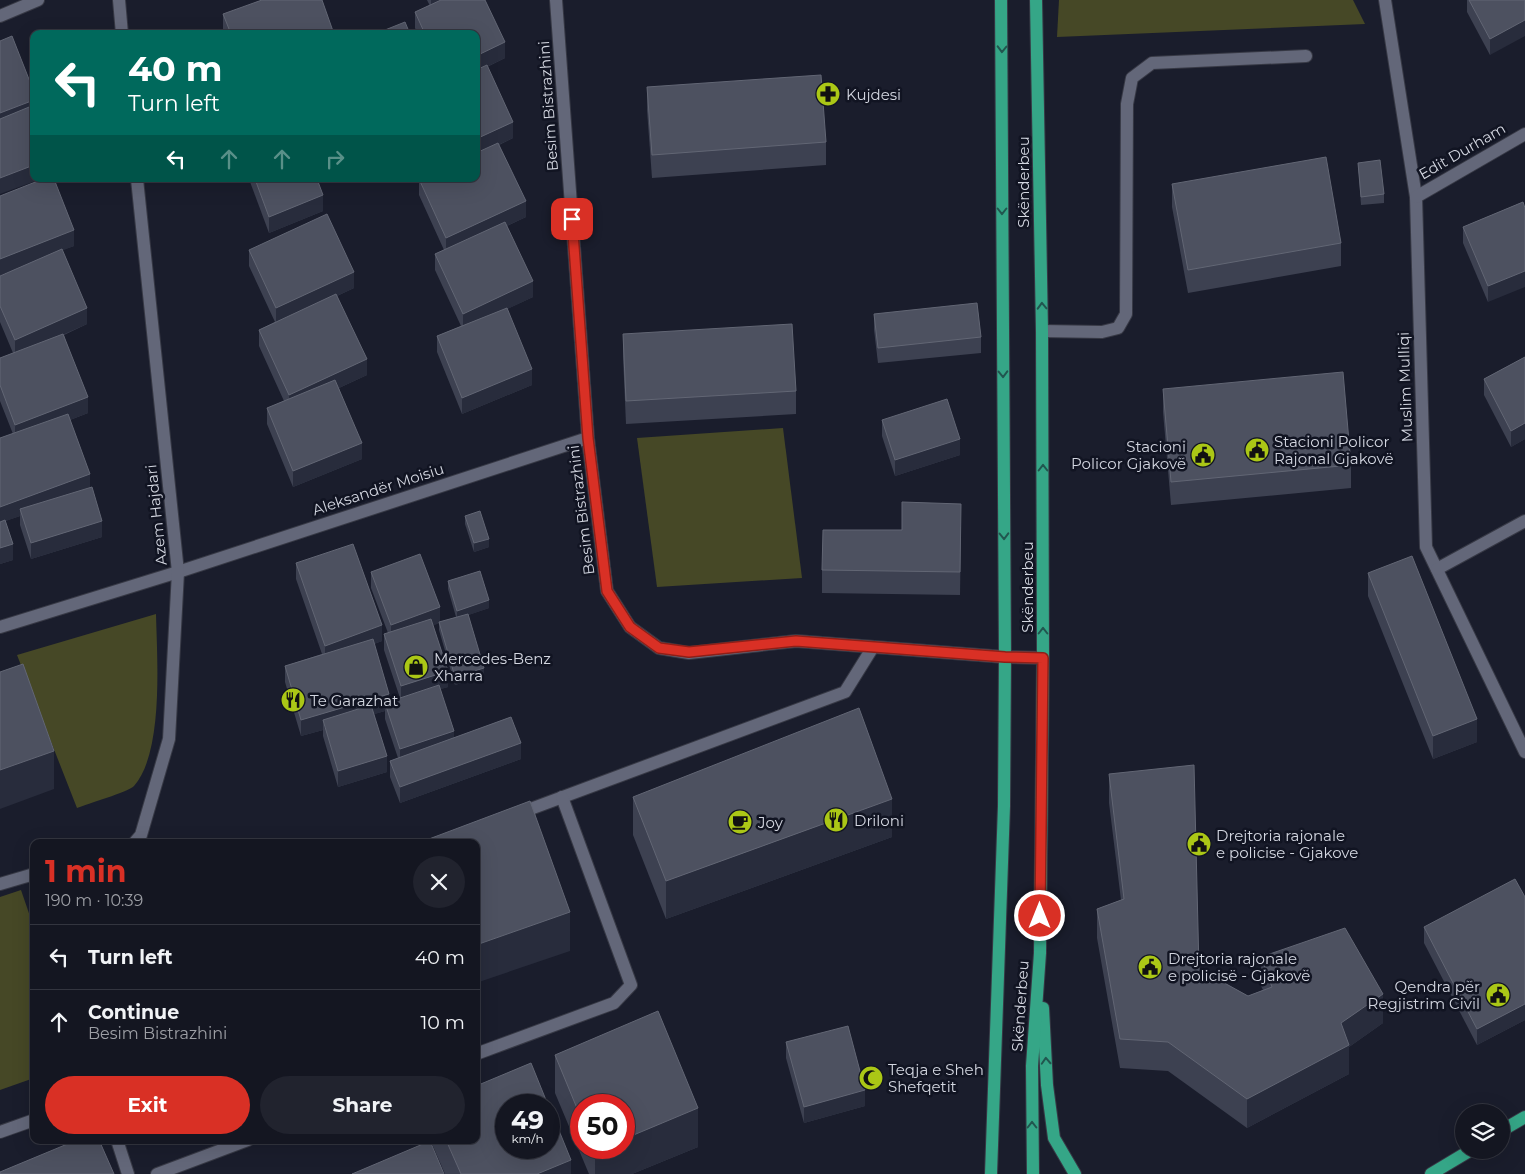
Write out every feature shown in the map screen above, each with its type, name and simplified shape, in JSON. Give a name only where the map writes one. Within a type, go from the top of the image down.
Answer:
[{"type":"main road","name":"Skënderbeu","points":[[991,1174],[1004,816],[1005,657],[1001,0]]},
{"type":"main road","name":"Skënderbeu","points":[[1034,1174],[1032,1066],[1040,953],[1043,658],[1042,330],[1036,0]]},
{"type":"main road","points":[[1040,953],[1047,1085],[1054,1138],[1075,1174]]},
{"type":"main road","points":[[1510,1126],[1525,1117]]},
{"type":"main road","points":[[1431,1174],[1456,1159]]},
{"type":"street","points":[[0,16],[38,0]]},
{"type":"street","points":[[119,0],[122,30]]},
{"type":"street","name":"Besim Bistrazhini","points":[[556,0],[588,438],[607,591],[630,627],[659,648],[689,652],[796,641],[1005,657],[1043,658]]},
{"type":"street","name":"Muslim Mulliqi","points":[[1384,0],[1416,197],[1426,547],[1525,752]]},
{"type":"street","points":[[1042,330],[1102,332],[1118,328],[1126,314],[1127,104],[1132,78],[1152,63],[1306,56]]},
{"type":"street","name":"Edit Durham","points":[[1416,197],[1525,134]]},
{"type":"street","name":"Azem Hajdari","points":[[137,182],[178,572],[169,739],[141,835],[138,839]]},
{"type":"street","name":"Aleksandër Moisiu","points":[[0,627],[178,572],[588,438]]},
{"type":"street","points":[[1437,569],[1525,521]]},
{"type":"street","points":[[501,820],[845,692],[873,646]]},
{"type":"street","points":[[480,1053],[614,1003],[632,985],[562,797]]},
{"type":"street","points":[[0,884],[30,875]]},
{"type":"street","points":[[0,1132],[30,1121]]},
{"type":"street","points":[[118,1144],[128,1174]]},
{"type":"street","points":[[157,1174],[237,1144]]},
{"type":"green space","points":[[1059,0],[1353,0],[1365,24],[1057,37]]},
{"type":"green space","points":[[783,428],[802,578],[657,587],[637,438]]},
{"type":"green space","points":[[156,614],[157,704],[150,751],[144,771],[130,789],[77,808],[17,655]]},
{"type":"green space","points":[[21,890],[30,916],[30,1079],[0,1090],[0,897]]},
{"type":"building","points":[[262,0],[322,0],[333,30],[229,30],[223,14]]},
{"type":"building","points":[[441,0],[485,0],[505,42],[480,54],[480,30],[423,30],[415,12]]},
{"type":"building","points":[[1469,0],[1525,0],[1525,20],[1490,39]]},
{"type":"building","points":[[405,22],[408,30],[385,30]]},
{"type":"building","points":[[12,36],[30,82],[30,102],[0,113],[0,41]]},
{"type":"building","points":[[487,65],[513,122],[480,137],[480,68]]},
{"type":"building","points":[[821,75],[826,142],[652,155],[647,87]]},
{"type":"building","points":[[30,107],[30,167],[0,178],[0,119]]},
{"type":"building","points":[[498,143],[526,201],[446,238],[420,182],[480,182],[480,151]]},
{"type":"building","points":[[1326,157],[1341,243],[1188,270],[1172,184]]},
{"type":"building","points":[[1380,160],[1384,194],[1361,197],[1358,163]]},
{"type":"building","points":[[35,182],[55,182],[74,230],[0,259],[0,196]]},
{"type":"building","points":[[256,182],[318,182],[323,195],[269,217]]},
{"type":"building","points":[[1523,202],[1525,208],[1525,271],[1488,286],[1463,227]]},
{"type":"building","points":[[327,214],[354,272],[276,308],[249,250]]},
{"type":"building","points":[[505,222],[533,281],[463,314],[435,254]]},
{"type":"building","points":[[62,249],[87,308],[15,340],[0,306],[0,276]]},
{"type":"building","points":[[336,294],[367,359],[289,395],[259,330]]},
{"type":"building","points":[[977,303],[981,337],[878,348],[874,314]]},
{"type":"building","points":[[507,308],[532,369],[462,398],[437,336]]},
{"type":"building","points":[[792,324],[796,391],[626,401],[623,334]]},
{"type":"building","points":[[63,334],[88,397],[15,425],[0,385],[0,358]]},
{"type":"building","points":[[1525,357],[1525,423],[1511,431],[1484,379]]},
{"type":"building","name":"Stacioni Policor Rajonal Gjakovë","points":[[1343,372],[1351,465],[1171,482],[1163,389]]},
{"type":"building","points":[[335,380],[362,443],[293,471],[267,408]]},
{"type":"building","points":[[947,399],[960,439],[895,460],[882,420]]},
{"type":"building","points":[[68,414],[90,474],[0,507],[0,438]]},
{"type":"building","points":[[92,487],[102,521],[31,543],[20,509]]},
{"type":"building","points":[[902,502],[961,504],[960,572],[822,570],[823,530],[902,530]]},
{"type":"building","points":[[480,511],[489,539],[474,543],[465,516]]},
{"type":"building","points":[[5,520],[13,544],[0,548],[0,522]]},
{"type":"building","points":[[353,544],[382,625],[325,646],[296,563]]},
{"type":"building","points":[[420,554],[440,607],[391,625],[371,572]]},
{"type":"building","points":[[1412,556],[1477,719],[1433,736],[1368,573]]},
{"type":"building","points":[[480,571],[489,600],[457,611],[448,581]]},
{"type":"building","points":[[468,614],[484,668],[455,677],[439,622]]},
{"type":"building","points":[[431,619],[448,671],[401,686],[384,634]]},
{"type":"building","points":[[373,639],[389,694],[301,720],[285,666]]},
{"type":"building","points":[[23,664],[54,751],[0,770],[0,672]]},
{"type":"building","points":[[439,685],[454,731],[400,749],[385,703]]},
{"type":"building","points":[[371,705],[387,756],[338,771],[323,720]]},
{"type":"building","points":[[859,708],[892,799],[666,881],[633,797]]},
{"type":"building","points":[[511,717],[521,743],[400,787],[390,761]]},
{"type":"building","name":"Drejtoria rajonale e policisë - Gjakovë","points":[[1194,765],[1199,969],[1248,996],[1272,987],[1261,957],[1345,928],[1383,994],[1341,1023],[1349,1045],[1247,1099],[1168,1042],[1120,1039],[1097,909],[1124,899],[1109,774]]},
{"type":"building","points":[[530,801],[570,912],[480,944],[480,839],[429,839]]},
{"type":"building","points":[[1515,879],[1525,897],[1525,1004],[1477,1029],[1424,927]]},
{"type":"building","points":[[658,1011],[698,1108],[635,1134],[635,1094],[571,1094],[555,1055]]},
{"type":"building","points":[[848,1026],[865,1090],[804,1107],[786,1042]]},
{"type":"building","points":[[531,1063],[544,1094],[495,1094],[495,1159],[560,1159],[560,1133],[571,1160],[537,1174],[461,1174],[448,1144],[480,1144],[480,1084]]},
{"type":"building","points":[[67,1144],[101,1144],[114,1174],[0,1174],[0,1172]]},
{"type":"building","points":[[423,1144],[431,1144],[444,1174],[352,1174]]},
{"type":"place","name":"Kujdesi","points":[[828,94]]},
{"type":"place","name":"Stacioni Policor Rajonal Gjakovë","points":[[1257,450]]},
{"type":"place","name":"Stacioni Policor Gjakovë","points":[[1203,455]]},
{"type":"place","name":"Mercedes-Benz Xharra","points":[[416,667]]},
{"type":"place","name":"Te Garazhat","points":[[293,700]]},
{"type":"place","name":"Driloni","points":[[836,820]]},
{"type":"place","name":"Joy","points":[[740,822]]},
{"type":"place","name":"Drejtoria rajonale e policise - Gjakove","points":[[1199,844]]},
{"type":"place","name":"Drejtoria rajonale e policisë - Gjakovë","points":[[1150,967]]},
{"type":"place","name":"Qendra për Regjistrim Civil","points":[[1498,995]]},
{"type":"place","name":"Teqja e Sheh Shefqetit","points":[[871,1078]]},
{"type":"route","points":[[572,219],[588,438],[607,591],[630,627],[659,648],[689,652],[796,641],[1005,657],[1043,658],[1040,916]]}]
